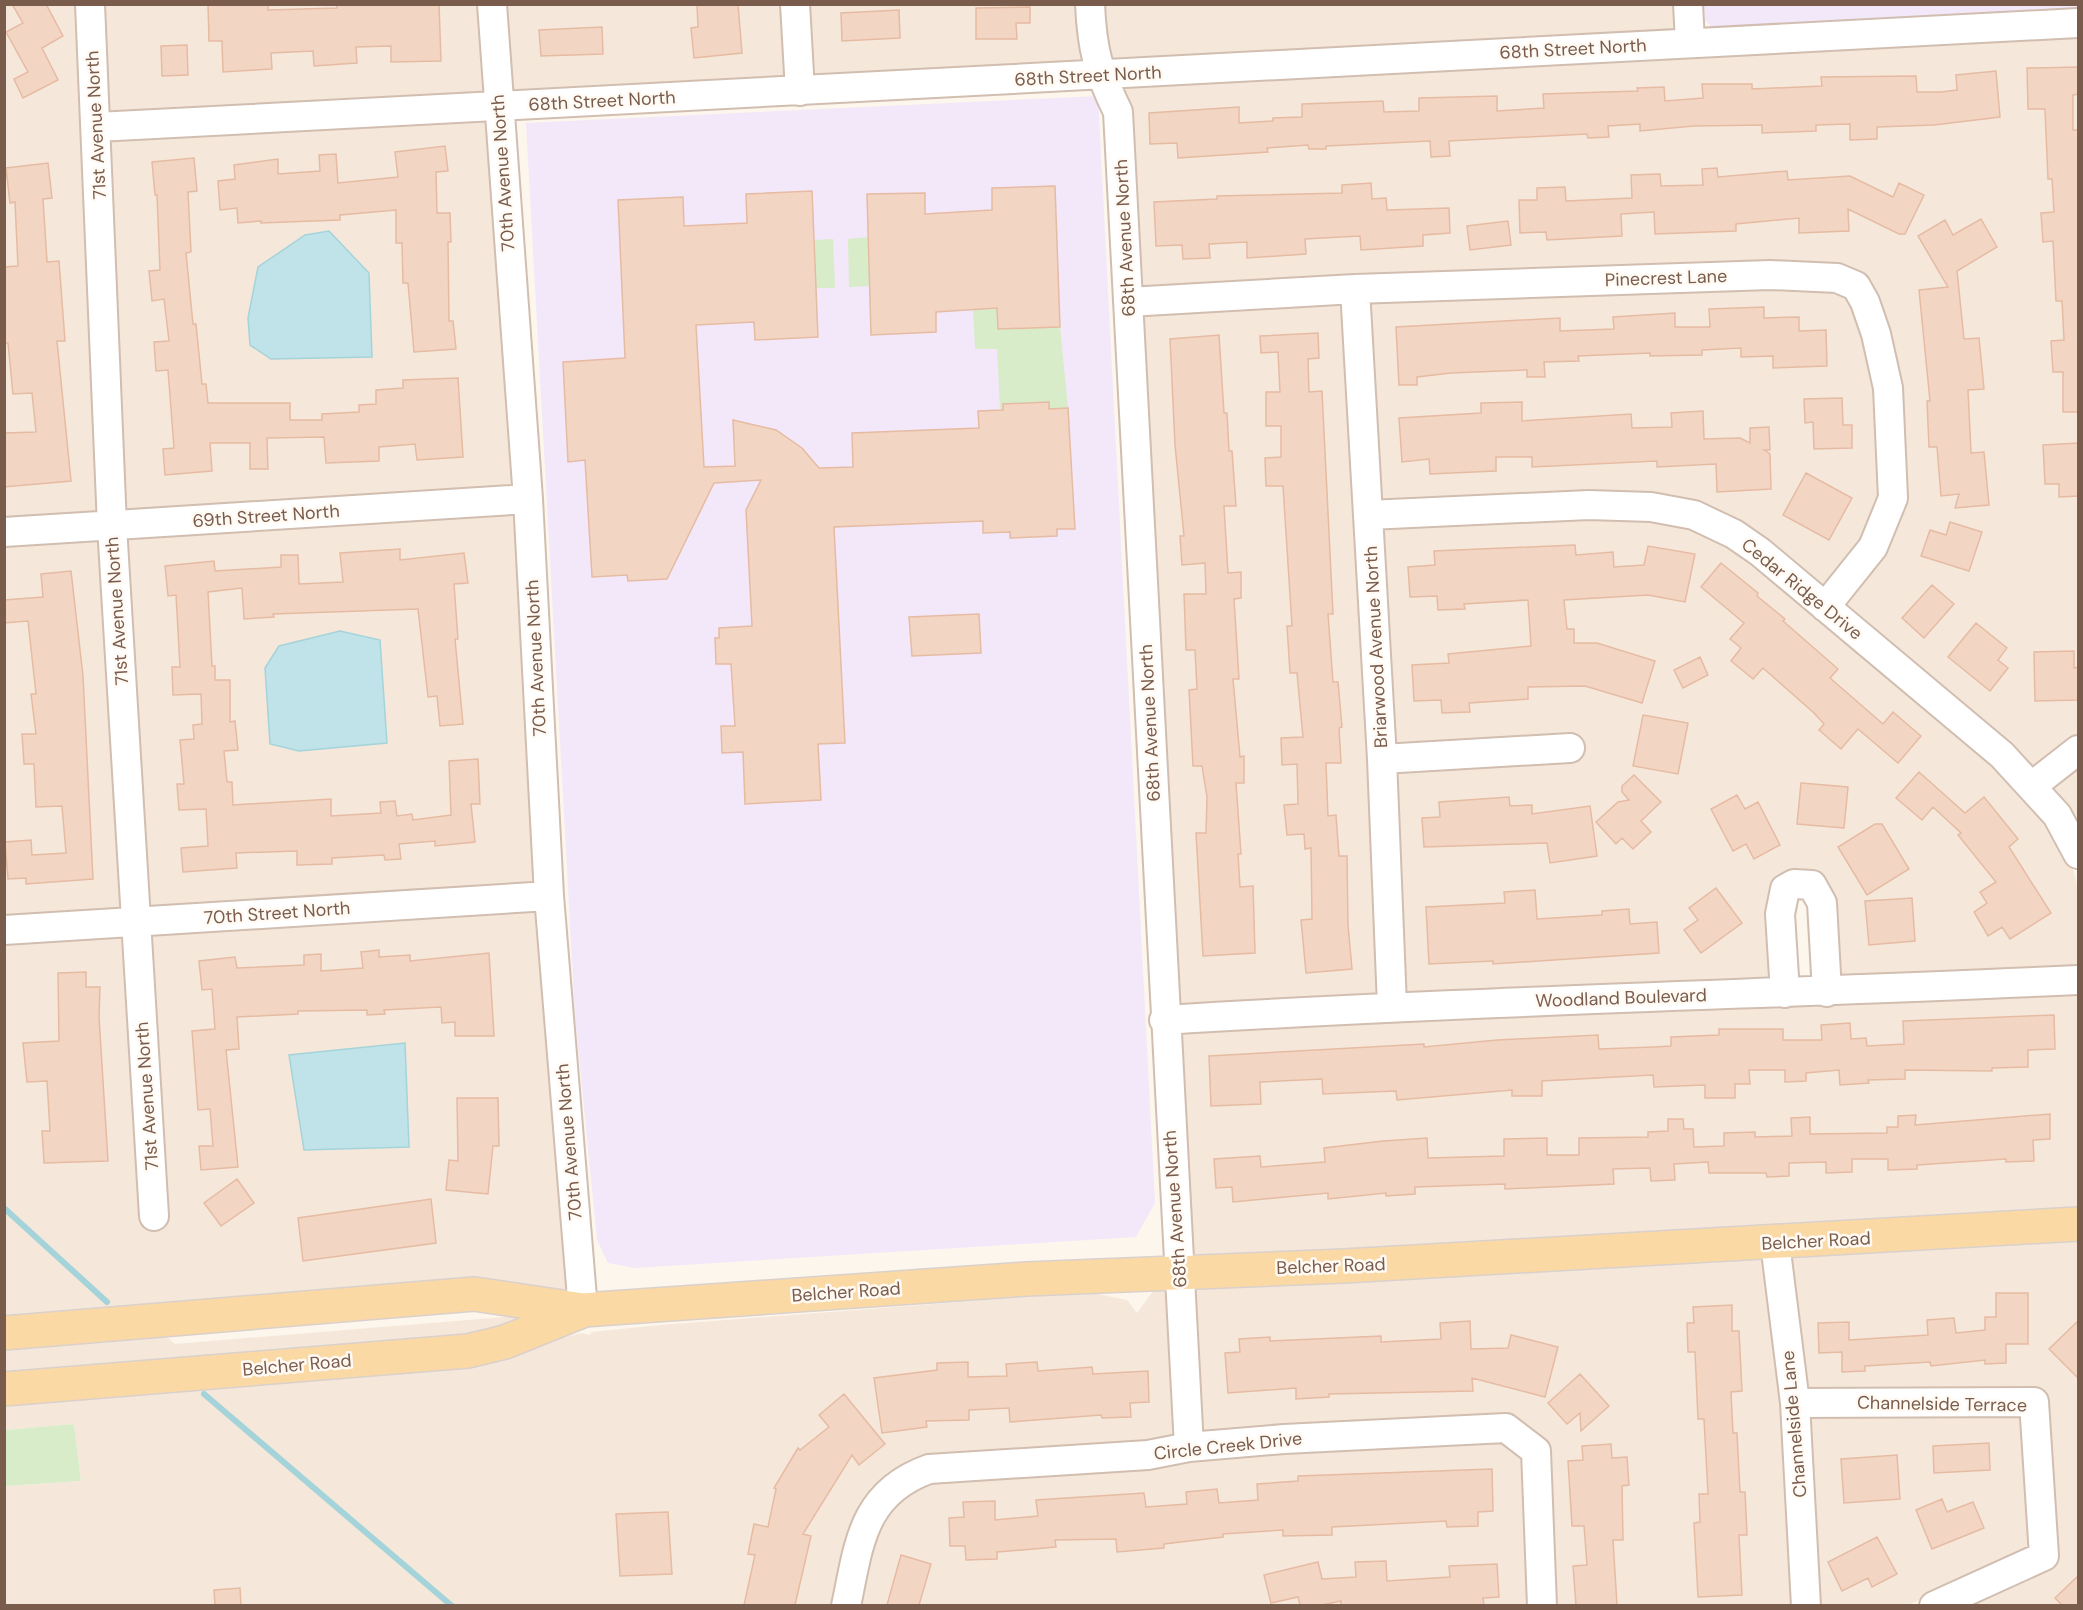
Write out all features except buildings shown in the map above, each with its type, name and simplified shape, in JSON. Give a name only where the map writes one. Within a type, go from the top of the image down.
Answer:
[{"type":"main road","name":"Belcher Road","points":[[4,1333],[474,1294],[583,1310],[1015,1280],[1344,1266],[2079,1224]]},
{"type":"main road","name":"Belcher Road","points":[[4,1389],[468,1351],[505,1342],[583,1310]]},
{"type":"street","name":"71st Avenue North","points":[[90,4],[112,526],[154,1216]]},
{"type":"street","name":"70th Avenue North","points":[[492,4],[528,499],[549,896],[583,1310]]},
{"type":"street","points":[[795,4],[801,91]]},
{"type":"street","name":"68th Avenue North","points":[[1090,4],[1092,43],[1100,75],[1118,112],[1188,1447]]},
{"type":"street","points":[[1688,4],[1690,42]]},
{"type":"street","name":"68th Street North","points":[[97,128],[2079,23]]},
{"type":"street","name":"Pinecrest Lane","points":[[1128,302],[1355,289],[1770,275],[1837,278],[1856,286],[1865,302],[1876,334],[1888,388],[1893,498],[1873,547],[1825,607]]},
{"type":"street","name":"Briarwood Avenue North","points":[[1355,289],[1382,759],[1392,1006]]},
{"type":"street","name":"69th Street North","points":[[4,532],[528,499]]},
{"type":"street","name":"Cedar Ridge Drive","points":[[1368,515],[1589,505],[1651,507],[1694,515],[1734,534],[1760,552],[2002,755],[2057,816],[2079,854]]},
{"type":"street","points":[[1382,759],[1570,748]]},
{"type":"street","points":[[2032,786],[2079,750]]},
{"type":"street","points":[[1785,993],[1780,914],[1785,889],[1794,884],[1812,885],[1822,903],[1827,992]]},
{"type":"street","name":"70th Street North","points":[[4,930],[549,896]]},
{"type":"street","name":"Woodland Boulevard","points":[[1164,1020],[1392,1006],[1827,992],[2079,980]]},
{"type":"street","name":"Channelside Lane","points":[[1775,1243],[1795,1403],[1806,1605]]},
{"type":"street","name":"Channelside Terrace","points":[[1795,1403],[2034,1401],[2044,1556],[1934,1605]]},
{"type":"street","name":"Circle Creek Drive","points":[[846,1605],[860,1542],[880,1499],[910,1475],[929,1468],[1148,1455],[1188,1447],[1284,1439],[1506,1428],[1536,1451],[1542,1605]]},
{"type":"shaded area","points":[[2078,4],[2078,11],[1720,29],[1704,20],[1699,5]]},
{"type":"shaded area","points":[[5,5],[78,5],[100,516],[5,521]]},
{"type":"shaded area","points":[[101,5],[480,5],[486,97],[108,117]]},
{"type":"shaded area","points":[[503,5],[784,5],[788,81],[509,95]]},
{"type":"shaded area","points":[[807,5],[1078,5],[1085,65],[811,80]]},
{"type":"shaded area","points":[[1101,5],[1676,5],[1678,33],[1109,64]]},
{"type":"shaded area","points":[[2078,34],[2078,738],[2033,772],[1840,605],[1903,501],[1866,281],[1139,291],[1117,84]]},
{"type":"shaded area","points":[[1098,96],[1155,1203],[1136,1237],[634,1268],[608,1263],[597,1240],[575,1016],[526,123]]},
{"type":"shaded area","points":[[487,117],[516,489],[123,515],[109,137]],"holes":[[[329,231],[341,246],[290,247],[305,235]]]},
{"type":"shaded area","points":[[1770,285],[1848,293],[1854,305],[1876,389],[1881,497],[1862,543],[1824,591],[1739,525],[1379,505],[1367,299]]},
{"type":"shaded area","points":[[1344,300],[1371,759],[1380,996],[1175,1009],[1140,312]]},
{"type":"shaded area","points":[[517,510],[537,886],[147,911],[124,535]]},
{"type":"shaded area","points":[[1589,515],[1690,525],[1728,543],[1994,762],[2047,821],[2064,849],[2075,875],[2078,891],[2078,970],[1838,981],[1834,902],[1794,874],[1773,984],[1403,995],[1394,768],[1582,757],[1580,737],[1393,748],[1380,525]]},
{"type":"shaded area","points":[[101,537],[124,913],[5,920],[5,542]]},
{"type":"shaded area","points":[[2078,764],[2078,829],[2048,788]]},
{"type":"shaded area","points":[[538,907],[570,1309],[473,1284],[5,1322],[5,941],[125,933],[144,1227],[166,1225],[148,932]]},
{"type":"shaded area","points":[[2078,990],[2078,1214],[1188,1264],[1176,1029]]},
{"type":"shaded area","points":[[2078,1235],[2078,1605],[1959,1605],[2049,1565],[2046,1401],[1805,1393],[1788,1253]]},
{"type":"shaded area","points":[[1765,1254],[1783,1404],[1795,1605],[1554,1605],[1543,1443],[1199,1436],[1190,1284]]},
{"type":"shaded area","points":[[1167,1286],[1177,1439],[903,1468],[835,1605],[5,1605],[5,1486],[81,1481],[74,1424],[5,1430],[5,1399],[469,1361],[582,1333],[590,1335],[591,1332],[660,1325],[1089,1292],[1127,1300],[1137,1313],[1156,1287]]},
{"type":"shaded area","points":[[516,1316],[535,1321],[466,1341],[5,1379],[5,1343],[159,1330],[175,1344]]},
{"type":"shaded area","points":[[2023,1412],[2032,1550],[1908,1605],[1818,1605],[1807,1413]]},
{"type":"shaded area","points":[[1502,1439],[1525,1456],[1531,1605],[858,1606],[871,1544],[889,1505],[916,1484],[1190,1457]]},
{"type":"green space","points":[[868,237],[870,286],[849,287],[848,239]]},
{"type":"green space","points":[[833,239],[835,288],[816,288],[814,240]]},
{"type":"green space","points":[[997,308],[999,329],[1060,327],[1068,408],[1049,409],[1048,402],[1004,404],[1003,410],[1000,410],[997,349],[975,349],[973,310]]},
{"type":"green space","points":[[74,1424],[81,1481],[5,1486],[5,1430]]},
{"type":"water","points":[[329,231],[369,273],[372,357],[271,359],[250,345],[248,318],[258,267],[305,235]]},
{"type":"water","points":[[340,631],[380,640],[387,743],[299,751],[270,744],[265,668],[279,646]]},
{"type":"water","points":[[405,1043],[409,1147],[304,1150],[289,1055]]},
{"type":"waterway","points":[[4,1208],[107,1302]]},
{"type":"waterway","points":[[204,1394],[452,1606]]}]
